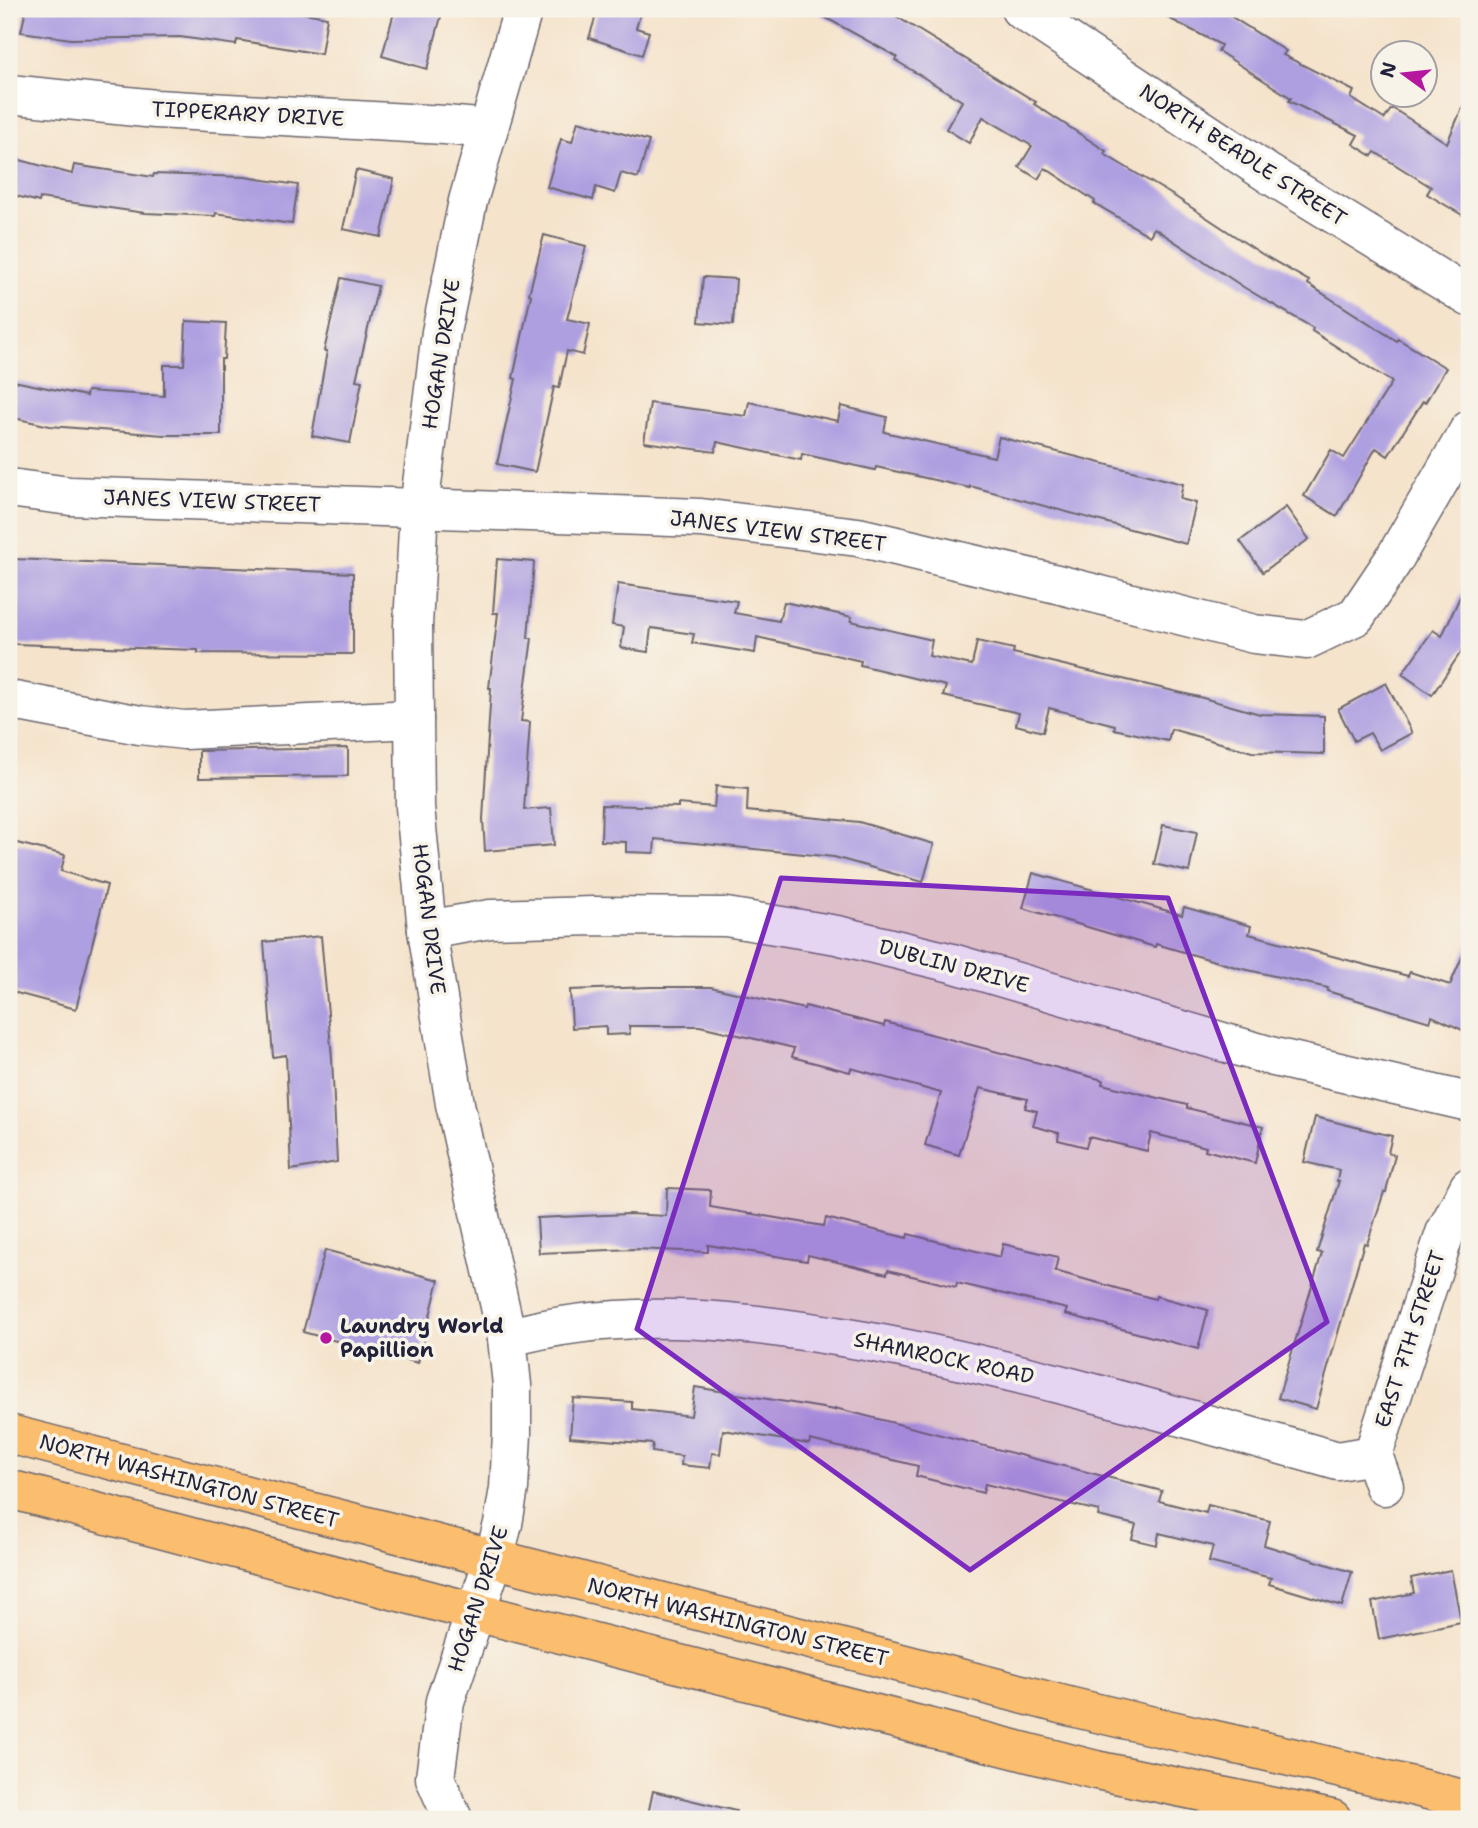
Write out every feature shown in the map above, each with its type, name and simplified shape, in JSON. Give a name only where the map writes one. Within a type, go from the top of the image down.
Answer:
[{"type":"main road","name":"NORTH WASHINGTON STREET","points":[[9,1434],[1077,1708],[1377,1776],[1469,1801]]},
{"type":"main road","points":[[9,1489],[475,1612],[1096,1770],[1332,1819]]},
{"type":"street","name":"HOGAN DRIVE","points":[[453,1819],[435,1777],[446,1702],[503,1524],[511,1461],[512,1385],[507,1338],[455,1104],[427,930],[415,807],[413,625],[419,508],[441,332],[468,201],[523,9]]},
{"type":"street","name":"NORTH BEADLE STREET","points":[[1020,9],[1269,174],[1469,297]]},
{"type":"street","name":"TIPPERARY DRIVE","points":[[9,94],[156,109],[488,129]]},
{"type":"street","name":"JANES VIEW STREET","points":[[9,488],[69,496],[701,518],[858,537],[1254,634],[1306,640],[1356,616],[1393,561],[1469,430]]},
{"type":"street","points":[[9,699],[184,730],[414,719]]},
{"type":"street","name":"DUBLIN DRIVE","points":[[427,930],[491,919],[593,916],[726,917],[837,935],[952,963],[1274,1057],[1469,1102]]},
{"type":"street","name":"EAST 7TH STREET","points":[[1379,1471],[1444,1233],[1469,1187]]},
{"type":"street","name":"SHAMROCK ROAD","points":[[507,1338],[553,1326],[588,1322],[699,1319],[791,1328],[898,1347],[1049,1380],[1379,1471]]},
{"type":"highlighted area","points":[[781,878],[1168,898],[1327,1322],[970,1570],[637,1329]]},
{"type":"building","points":[[26,9],[281,9],[327,17],[321,54],[237,40],[236,45],[180,37],[71,39],[21,32]]},
{"type":"building","points":[[395,9],[443,9],[427,69],[382,56]]},
{"type":"building","points":[[598,9],[642,9],[636,28],[649,32],[642,55],[589,38]]},
{"type":"building","points":[[810,9],[884,9],[1036,102],[1034,104],[1106,151],[1104,154],[1309,281],[1308,284],[1397,341],[1398,339],[1446,368],[1388,456],[1376,448],[1337,516],[1304,496],[1331,450],[1344,458],[1392,382],[1312,331],[1313,328],[1245,288],[1154,228],[1150,236],[1094,203],[1095,201],[1045,168],[1038,179],[1019,167],[1032,146],[983,117],[969,143],[946,129],[962,101],[895,60],[897,57]]},
{"type":"building","points":[[1151,9],[1219,9],[1286,51],[1283,55],[1354,91],[1351,98],[1384,119],[1392,108],[1447,143],[1469,92],[1469,219],[1427,194],[1431,187],[1375,152],[1372,156],[1353,144],[1358,135],[1289,101],[1291,98],[1218,51],[1221,45]]},
{"type":"building","points":[[578,121],[649,141],[638,178],[621,173],[615,193],[596,187],[593,200],[547,187],[561,139],[572,142]]},
{"type":"building","points":[[9,157],[72,174],[74,165],[153,177],[154,174],[245,177],[298,185],[292,224],[216,213],[215,216],[145,213],[40,198],[39,202],[9,194]]},
{"type":"building","points":[[356,170],[394,179],[381,237],[343,229]]},
{"type":"building","points":[[544,235],[586,246],[567,319],[590,324],[583,355],[567,351],[559,388],[554,387],[535,472],[497,464],[516,379],[513,378],[531,295],[529,294]]},
{"type":"building","points":[[703,277],[736,279],[733,325],[699,322]]},
{"type":"building","points":[[341,278],[378,286],[356,380],[362,381],[350,443],[312,436],[327,351],[324,351]]},
{"type":"building","points":[[186,321],[226,323],[224,359],[221,359],[221,435],[164,435],[50,426],[9,417],[9,380],[86,396],[87,391],[164,396],[164,365],[184,365]]},
{"type":"building","points":[[749,402],[838,421],[841,406],[887,417],[884,432],[994,457],[999,437],[1183,484],[1180,499],[1196,503],[1186,544],[970,486],[876,467],[875,470],[802,454],[801,460],[717,442],[715,452],[644,442],[650,403],[746,416]]},
{"type":"building","points":[[1286,507],[1309,539],[1263,572],[1240,541]]},
{"type":"building","points":[[14,559],[353,573],[353,654],[198,653],[198,650],[14,644]]},
{"type":"building","points":[[497,559],[534,562],[528,638],[532,638],[521,721],[530,722],[524,810],[551,808],[554,845],[485,851],[483,819],[489,688],[498,613],[493,613]]},
{"type":"building","points":[[1469,577],[1469,640],[1432,695],[1402,674],[1433,630],[1442,636]]},
{"type":"building","points":[[618,584],[737,601],[734,613],[779,621],[784,602],[852,617],[851,621],[932,640],[929,656],[972,665],[977,641],[1014,649],[1013,653],[1260,714],[1324,716],[1324,754],[1252,752],[1171,729],[1168,741],[1114,729],[1115,725],[1049,708],[1043,732],[1016,725],[1019,713],[943,696],[946,686],[860,665],[861,661],[757,637],[755,653],[692,643],[694,634],[651,628],[648,652],[621,648],[624,627],[612,625]]},
{"type":"building","points":[[1386,683],[1412,733],[1380,750],[1370,733],[1354,741],[1338,709]]},
{"type":"building","points":[[348,748],[348,776],[199,778],[199,751]]},
{"type":"building","points":[[716,786],[748,789],[747,811],[859,822],[934,844],[923,882],[834,857],[655,839],[654,853],[626,852],[626,842],[601,841],[602,805],[678,807],[678,804],[714,807]]},
{"type":"building","points":[[1163,825],[1197,832],[1189,872],[1154,864]]},
{"type":"building","points":[[9,841],[65,855],[61,871],[107,885],[76,1009],[9,991]]},
{"type":"building","points":[[1033,873],[1182,915],[1184,907],[1251,926],[1249,934],[1408,976],[1410,972],[1450,985],[1469,941],[1469,1033],[1432,1016],[1430,1022],[1327,991],[1328,988],[1239,968],[1156,944],[1155,947],[1023,908]]},
{"type":"building","points":[[321,936],[332,1058],[337,1162],[291,1170],[286,1055],[273,1057],[264,942]]},
{"type":"building","points":[[711,987],[804,1009],[805,1006],[884,1026],[885,1022],[1103,1080],[1102,1084],[1263,1127],[1255,1163],[1151,1133],[1147,1151],[1089,1137],[1086,1147],[1058,1140],[1059,1133],[1033,1126],[1037,1111],[1025,1108],[1028,1099],[980,1088],[959,1155],[925,1145],[941,1093],[851,1068],[850,1072],[792,1057],[794,1048],[700,1026],[629,1026],[630,1034],[606,1035],[606,1026],[572,1028],[570,990]]},
{"type":"building","points":[[1315,1117],[1392,1136],[1388,1153],[1395,1155],[1386,1192],[1367,1244],[1364,1243],[1316,1409],[1278,1398],[1322,1253],[1317,1252],[1339,1181],[1339,1170],[1304,1162]]},
{"type":"building","points":[[667,1188],[711,1190],[710,1207],[824,1226],[826,1218],[907,1238],[908,1234],[1000,1257],[1003,1244],[1058,1257],[1055,1271],[1155,1299],[1156,1296],[1208,1310],[1198,1349],[1065,1314],[1067,1309],[957,1283],[956,1287],[888,1270],[887,1274],[808,1255],[807,1261],[708,1245],[708,1252],[634,1249],[539,1253],[537,1218],[628,1214],[666,1216]]},
{"type":"building","points":[[325,1250],[439,1280],[418,1363],[303,1332]]},
{"type":"building","points":[[695,1387],[835,1408],[1162,1491],[1159,1501],[1206,1513],[1208,1505],[1270,1521],[1264,1545],[1352,1572],[1342,1606],[1269,1584],[1271,1578],[1209,1562],[1213,1546],[1159,1533],[1157,1545],[1132,1539],[1136,1525],[1098,1516],[1099,1511],[985,1484],[983,1493],[916,1476],[918,1466],[810,1440],[809,1444],[723,1430],[720,1454],[712,1453],[710,1468],[681,1465],[682,1456],[652,1452],[653,1444],[570,1437],[573,1398],[632,1402],[632,1409],[691,1416]]},
{"type":"building","points":[[1451,1570],[1461,1622],[1379,1639],[1372,1602],[1414,1593],[1411,1578]]},
{"type":"building","points":[[653,1791],[736,1811],[735,1819],[647,1819]]},
{"type":"place","name":"Laundry World Papillion","points":[[326,1338]]}]
